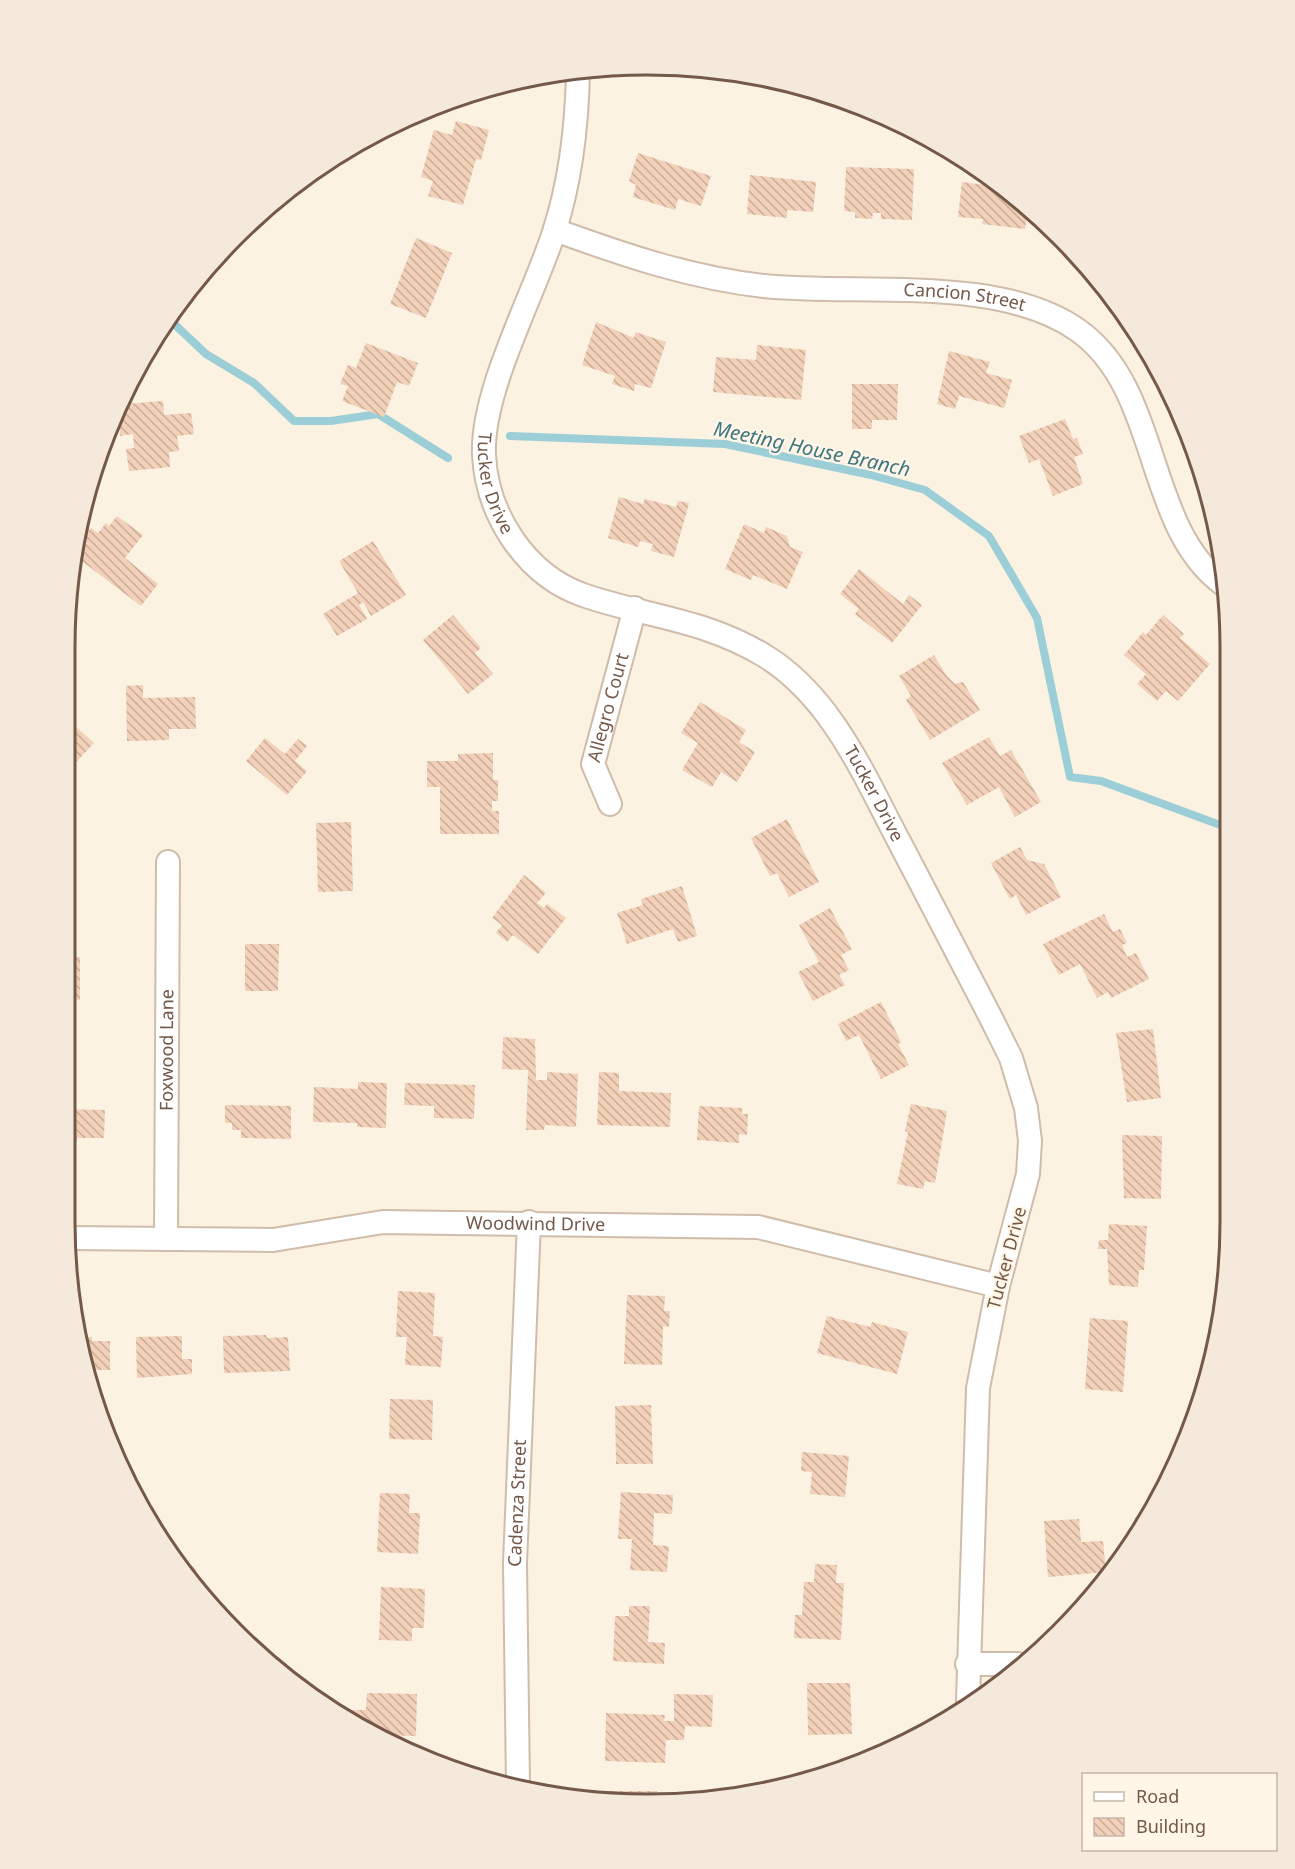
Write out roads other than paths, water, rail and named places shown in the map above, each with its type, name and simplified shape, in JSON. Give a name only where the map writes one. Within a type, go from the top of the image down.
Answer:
[{"type":"street","name":"Tucker Drive","points":[[577,80],[573,149],[555,230],[495,390],[486,428],[484,454],[495,509],[528,559],[552,578],[581,594],[712,629],[767,657],[811,694],[860,766],[1011,1058],[1026,1108],[1030,1141],[1028,1174],[998,1286],[977,1398],[973,1565],[967,1664],[968,1697]]},
{"type":"street","name":"Cancion Street","points":[[555,230],[654,265],[737,282],[831,290],[987,295],[1038,309],[1078,330],[1103,352],[1124,381],[1178,526],[1195,557],[1215,577]]},
{"type":"street","name":"Allegro Court","points":[[610,804],[593,764],[635,608]]},
{"type":"street","name":"Foxwood Lane","points":[[166,1239],[168,862]]},
{"type":"street","name":"Woodwind Drive","points":[[75,1238],[273,1240],[382,1222],[529,1222],[759,1227],[998,1286]]},
{"type":"street","name":"Cadenza Street","points":[[518,1779],[516,1563],[529,1222]]},
{"type":"street","points":[[967,1664],[1010,1664]]},
{"type":"waterway","name":"Meeting House Branch","points":[[174,324],[206,354],[254,383],[294,421],[331,421],[378,414],[448,458]]},
{"type":"waterway","name":"Meeting House Branch","points":[[510,436],[725,444],[871,475],[925,490],[989,536],[1037,618],[1070,777],[1101,781],[1220,825]]}]
